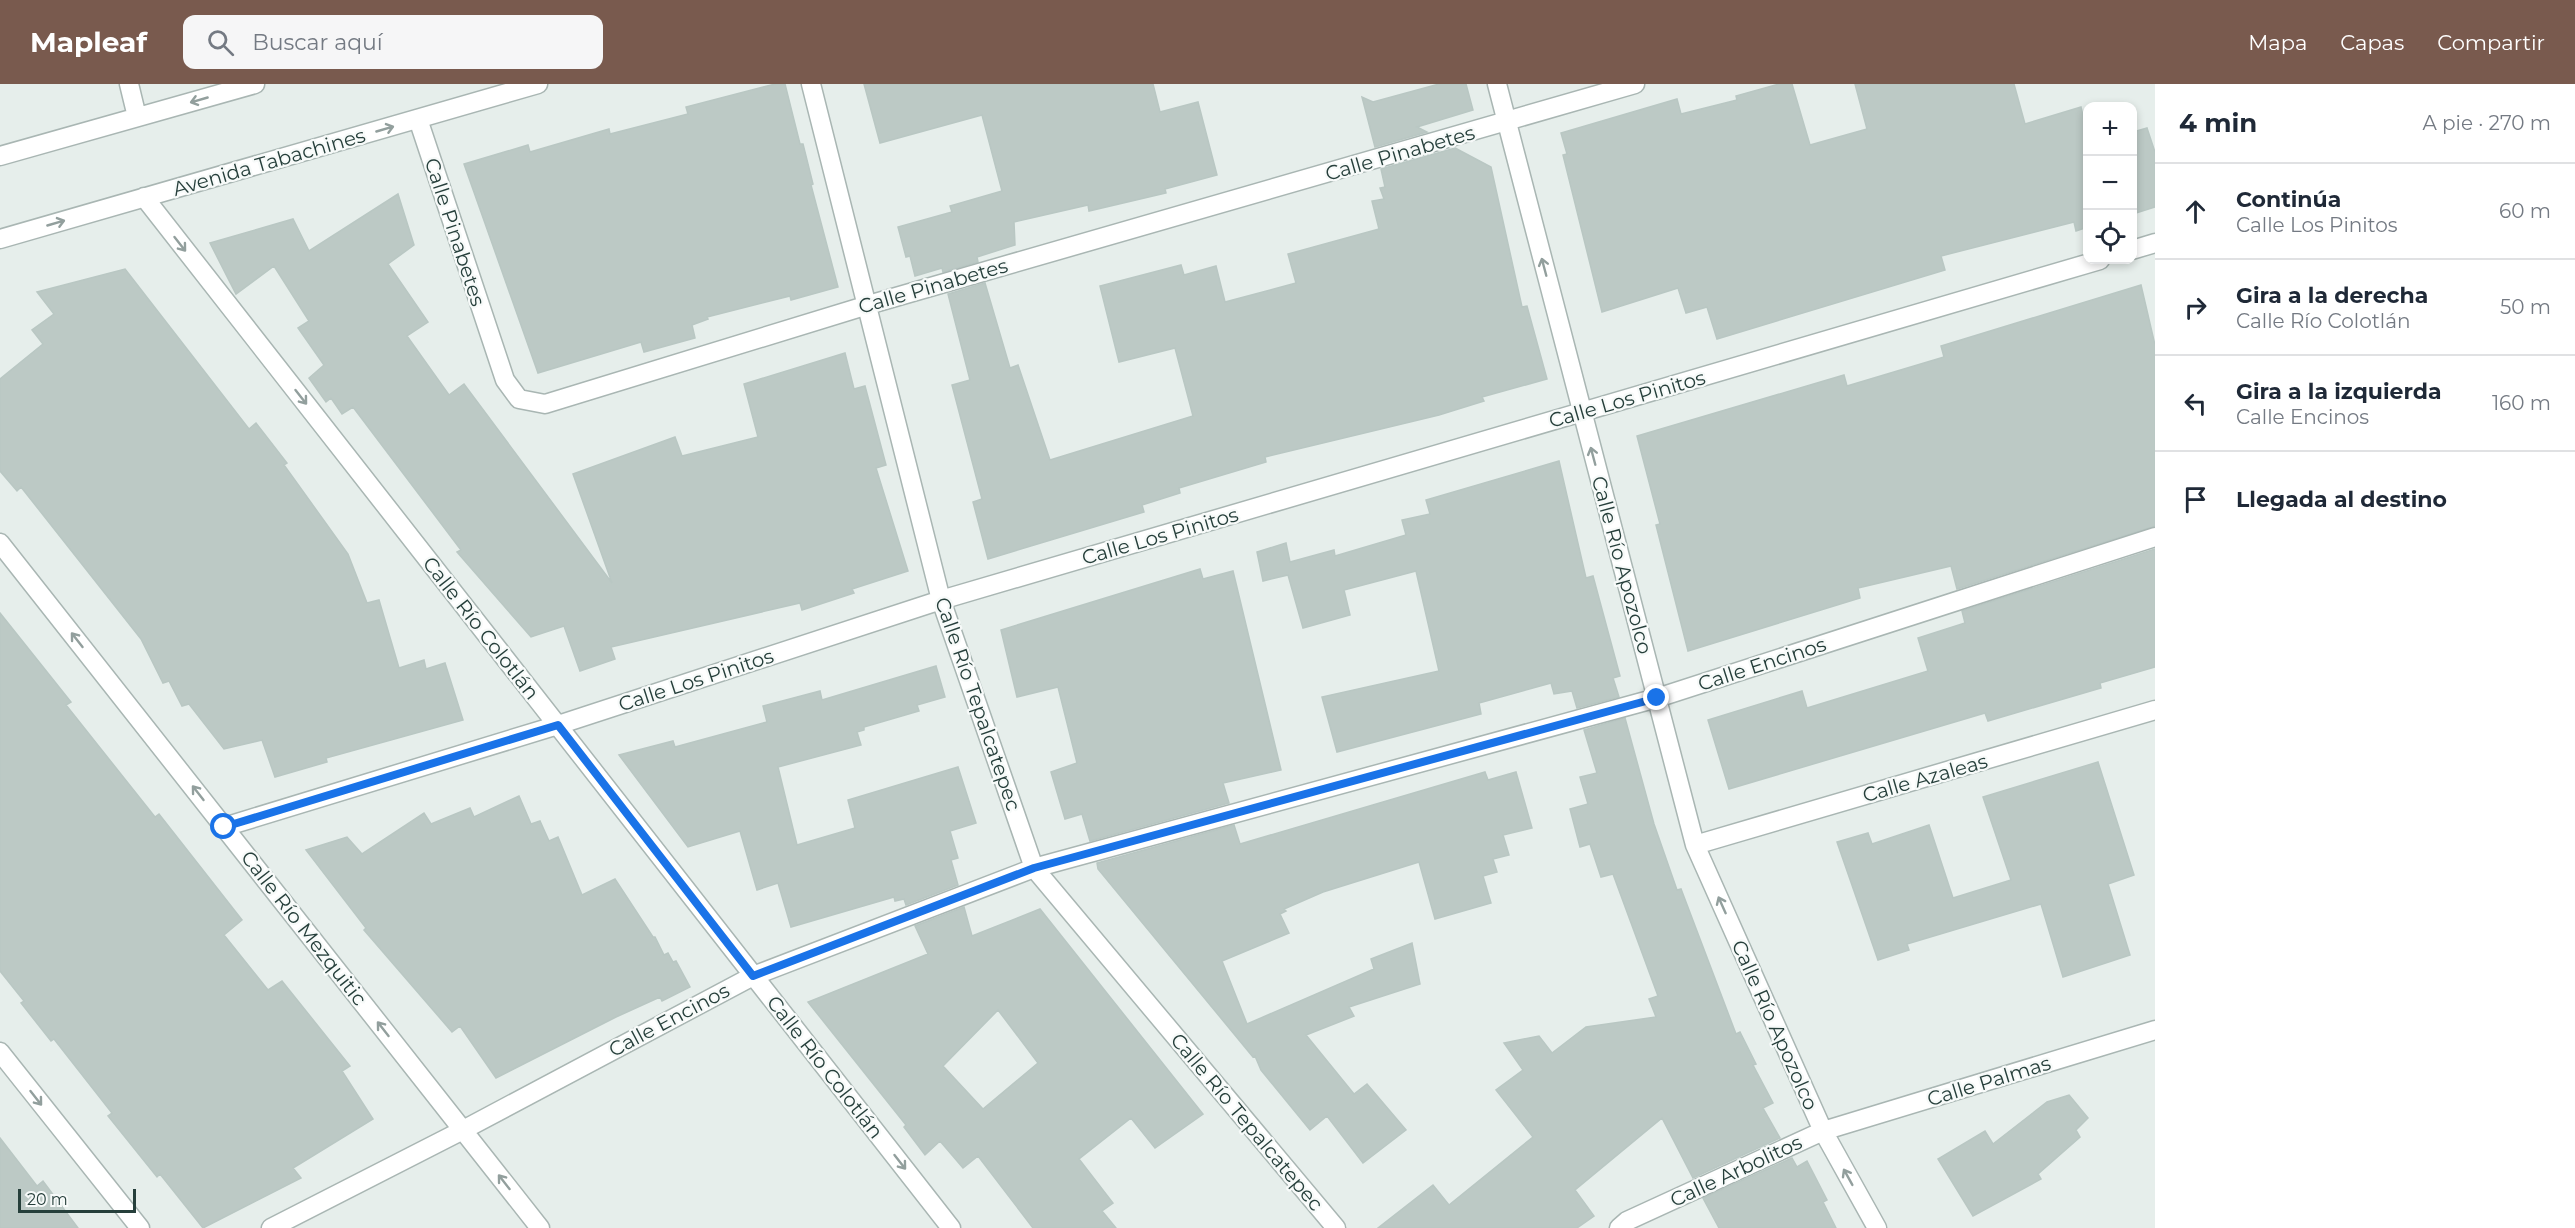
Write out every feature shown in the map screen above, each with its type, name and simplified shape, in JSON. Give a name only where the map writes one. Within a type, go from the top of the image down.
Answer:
[{"type":"street","points":[[129,84],[137,117]]},
{"type":"street","points":[[0,156],[255,84]]},
{"type":"street","name":"Avenida Tabachines","points":[[0,239],[538,84]]},
{"type":"street","name":"Calle Río Tepalcatepec","points":[[810,84],[868,304],[940,600],[1034,868],[1336,1228]]},
{"type":"street","name":"Calle Río Apozolco","points":[[1497,84],[1695,845],[1823,1131],[1876,1228]]},
{"type":"street","name":"Calle Pinabetes","points":[[418,119],[505,380],[519,399],[545,404],[868,304],[1635,84]]},
{"type":"street","name":"Calle Río Colotlán","points":[[144,197],[951,1228]]},
{"type":"street","points":[[2137,249],[2155,243]]},
{"type":"street","name":"Calle Los Pinitos","points":[[224,827],[558,725],[940,600],[2086,264]]},
{"type":"street","name":"Calle Encinos","points":[[271,1228],[463,1130],[753,976],[1034,868],[1657,698],[2155,537]]},
{"type":"street","name":"Calle Río Mezquitic","points":[[0,543],[540,1228]]},
{"type":"street","name":"Calle Azaleas","points":[[1695,845],[2155,710]]},
{"type":"street","name":"Calle Palmas","points":[[1823,1131],[2155,1030]]},
{"type":"street","points":[[0,1052],[140,1228]]},
{"type":"street","name":"Calle Arbolitos","points":[[1619,1228],[1627,1221],[1823,1131]]},
{"type":"building","points":[[775,84],[785,84],[800,144],[803,144],[813,184],[811,185],[838,287],[791,300],[790,296],[707,317],[708,319],[692,325],[695,338],[644,352],[641,342],[538,373],[464,164],[528,145],[530,152],[609,129],[610,134],[688,114],[686,107]]},
{"type":"building","points":[[864,84],[1153,84],[1160,112],[1198,102],[1217,175],[1165,189],[1166,193],[1089,211],[1088,205],[1014,222],[1015,245],[977,257],[978,262],[943,272],[942,268],[915,276],[910,256],[906,257],[898,227],[952,212],[950,206],[1002,191],[982,115],[880,143]]},
{"type":"building","points":[[1439,84],[1466,84],[1473,110],[1417,127],[1427,132],[1375,147],[1362,97],[1373,102]]},
{"type":"building","points":[[1779,84],[1792,84],[1810,145],[1867,129],[1855,84],[2014,84],[2025,124],[2081,107],[2083,116],[2083,229],[2076,231],[2074,222],[1941,256],[1945,270],[1717,339],[1707,307],[1686,313],[1678,288],[1602,312],[1563,155],[1567,154],[1561,133],[1677,99],[1681,114],[1737,100],[1736,96]]},
{"type":"building","points":[[2147,128],[2155,152],[2155,207],[2137,213],[2137,156],[2137,131]]},
{"type":"building","points":[[1455,148],[1491,167],[1522,307],[1527,306],[1547,379],[1482,397],[1484,401],[1439,415],[1265,457],[1266,462],[1179,488],[1180,493],[1142,505],[1144,512],[988,559],[973,502],[982,499],[952,385],[970,380],[948,294],[985,283],[1010,368],[1018,365],[1050,460],[1193,416],[1175,348],[1119,362],[1100,286],[1181,265],[1184,275],[1216,266],[1225,302],[1296,283],[1288,254],[1379,229],[1372,201],[1384,199],[1380,188],[1385,187],[1381,169]]},
{"type":"building","points":[[398,194],[414,245],[388,264],[428,322],[407,336],[449,395],[464,384],[612,583],[573,474],[675,437],[682,456],[758,437],[744,384],[845,353],[854,389],[865,386],[886,465],[876,468],[908,571],[852,589],[854,593],[802,610],[800,603],[611,647],[615,659],[580,671],[564,626],[531,637],[457,552],[461,550],[353,407],[342,414],[331,398],[326,402],[309,378],[324,365],[298,328],[309,321],[274,266],[236,294],[210,243],[293,219],[309,251]]},
{"type":"building","points":[[125,269],[249,429],[256,423],[287,463],[284,465],[348,554],[367,603],[379,600],[399,668],[424,660],[426,669],[445,663],[463,720],[326,758],[327,762],[275,777],[262,740],[224,749],[189,704],[182,706],[169,681],[163,683],[141,639],[21,487],[17,491],[0,471],[0,379],[43,344],[32,330],[54,314],[37,292]]},
{"type":"building","points":[[2141,285],[2155,345],[2155,526],[1957,589],[1951,566],[1858,588],[1860,598],[1688,651],[1656,525],[1660,524],[1637,436],[1844,375],[1847,386],[1944,357],[1941,346]]},
{"type":"building","points":[[1559,461],[1586,578],[1593,576],[1620,676],[1613,678],[1619,697],[1577,708],[1572,691],[1554,694],[1551,683],[1479,703],[1481,714],[1337,752],[1322,697],[1439,671],[1416,571],[1344,590],[1350,615],[1303,628],[1288,575],[1263,581],[1257,552],[1286,543],[1290,562],[1334,550],[1335,556],[1406,535],[1402,520],[1430,514],[1426,500]]},
{"type":"building","points":[[2155,549],[2155,667],[2100,683],[2101,688],[1988,721],[1985,713],[1729,789],[1708,720],[1802,691],[1807,708],[1928,671],[1918,638],[1965,623],[1962,611]]},
{"type":"building","points":[[1200,569],[1203,579],[1233,571],[1281,770],[1223,783],[1229,803],[1090,841],[1082,814],[1065,819],[1051,772],[1077,763],[1058,687],[1017,697],[1001,630]]},
{"type":"building","points":[[0,613],[71,702],[66,705],[155,817],[159,814],[242,920],[224,935],[268,990],[282,981],[350,1066],[342,1071],[373,1119],[293,1168],[301,1178],[203,1228],[160,1174],[157,1177],[108,1116],[112,1113],[54,1039],[51,1041],[21,1003],[24,1001],[0,971]]},
{"type":"building","points":[[936,666],[945,697],[917,705],[919,711],[864,727],[864,730],[857,732],[861,745],[778,767],[797,845],[855,828],[848,800],[958,767],[976,823],[950,831],[958,858],[951,860],[958,885],[906,905],[904,899],[895,901],[894,897],[791,927],[778,883],[757,890],[740,831],[688,847],[619,755],[673,741],[675,747],[767,722],[763,706],[820,691],[822,700]]},
{"type":"building","points":[[1625,718],[1654,824],[1677,890],[1681,889],[1736,1034],[1740,1032],[1756,1064],[1753,1065],[1773,1103],[1763,1108],[1780,1138],[1693,1178],[1662,1118],[1575,1190],[1594,1216],[1577,1228],[1378,1228],[1433,1185],[1449,1205],[1533,1137],[1496,1090],[1523,1070],[1504,1043],[1539,1036],[1552,1053],[1586,1027],[1656,1017],[1649,999],[1658,996],[1613,874],[1601,877],[1590,844],[1580,847],[1570,809],[1588,804],[1580,777],[1597,773],[1584,730]]},
{"type":"building","points":[[2098,762],[2134,875],[2108,884],[2130,955],[2063,977],[2041,904],[1907,944],[1909,950],[1878,960],[1837,842],[1868,833],[1872,844],[1929,825],[1953,898],[2011,880],[1983,797]]},
{"type":"building","points":[[1485,772],[1488,780],[1516,772],[1532,828],[1503,835],[1509,855],[1493,859],[1497,872],[1483,876],[1491,903],[1435,919],[1419,862],[1323,892],[1284,909],[1286,911],[1280,914],[1289,933],[1222,961],[1247,1024],[1374,969],[1371,959],[1412,943],[1420,984],[1349,1007],[1354,1016],[1306,1035],[1354,1094],[1367,1084],[1406,1130],[1363,1163],[1327,1116],[1310,1130],[1261,1070],[1255,1056],[1253,1057],[1098,869],[1097,863],[1234,825],[1240,844]]},
{"type":"building","points":[[519,796],[531,824],[540,821],[549,841],[558,837],[582,895],[615,879],[655,937],[664,955],[668,953],[673,962],[676,961],[690,987],[662,1001],[660,997],[616,1017],[496,1078],[460,1026],[452,1032],[364,930],[366,928],[306,850],[347,837],[362,854],[424,813],[431,824],[470,808],[474,817]]},
{"type":"building","points":[[964,907],[972,936],[1040,909],[1203,1114],[1155,1148],[1131,1118],[1079,1159],[1113,1203],[1102,1211],[1116,1228],[1033,1228],[978,1156],[963,1168],[940,1141],[925,1155],[904,1127],[906,1125],[808,1002],[928,954],[915,926]],"holes":[[[998,1010],[1038,1063],[983,1109],[943,1066]]]},
{"type":"building","points":[[2069,1095],[2088,1118],[2076,1130],[2080,1137],[2038,1174],[2041,1179],[1973,1216],[1938,1159],[1985,1131],[1993,1144],[2047,1102]]},
{"type":"building","points":[[0,1138],[37,1186],[43,1181],[78,1228],[0,1228]]},
{"type":"building","points":[[1792,1158],[1797,1167],[1807,1161],[1827,1200],[1823,1202],[1836,1228],[1719,1228],[1703,1198]]},
{"type":"route","points":[[224,827],[558,725],[753,976],[1034,868],[1657,698]]}]
